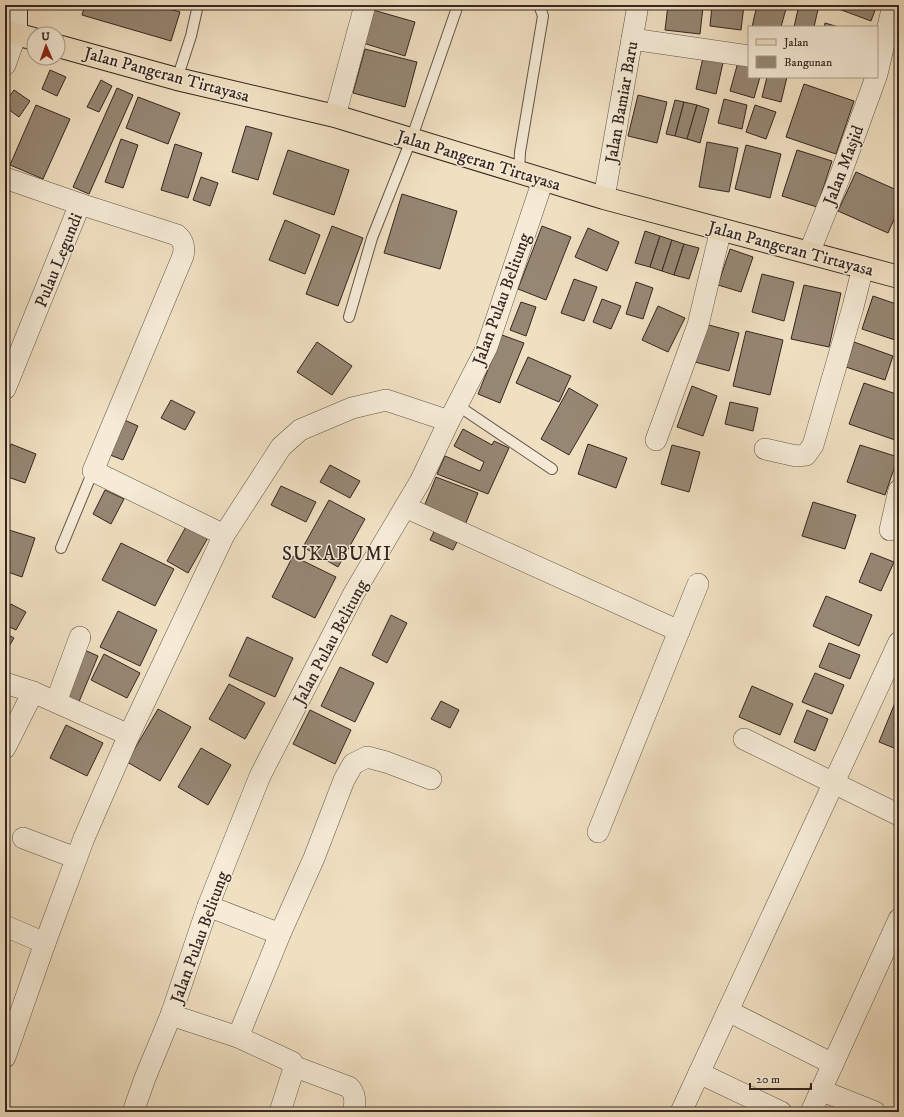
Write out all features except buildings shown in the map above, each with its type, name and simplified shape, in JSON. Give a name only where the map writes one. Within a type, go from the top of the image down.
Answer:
[{"type":"main road","name":"Jalan Pangeran Tirtayasa","points":[[66,48],[177,79],[335,116],[604,198],[899,277]]},
{"type":"street","points":[[5,64],[18,35],[16,5]]},
{"type":"street","points":[[335,116],[365,5]]},
{"type":"street","name":"Jalan Bamiar Baru","points":[[604,198],[638,5]]},
{"type":"street","name":"Jalan Masjid","points":[[878,68],[893,5]]},
{"type":"street","points":[[632,39],[748,56]]},
{"type":"street","name":"Jalan Masjid","points":[[809,253],[840,176],[875,78]]},
{"type":"street","name":"Pulau Legundi","points":[[5,178],[80,204],[5,389]]},
{"type":"street","name":"Jalan Pulau Belitung","points":[[133,1112],[145,1078],[171,1015],[208,906],[260,776],[354,593],[422,480],[453,413],[487,347],[543,180]]},
{"type":"street","points":[[80,204],[177,235],[182,240],[184,248],[183,256],[93,471],[224,535]]},
{"type":"street","points":[[656,440],[698,325],[721,229]]},
{"type":"street","points":[[765,449],[801,456],[806,455],[813,446],[863,267]]},
{"type":"street","points":[[5,1057],[76,858],[129,735],[224,535],[281,447],[300,430],[352,408],[386,400],[453,413]]},
{"type":"street","points":[[890,530],[899,490]]},
{"type":"street","points":[[405,507],[679,630]]},
{"type":"street","points":[[598,832],[698,584]]},
{"type":"street","points":[[56,702],[80,637]]},
{"type":"street","points":[[681,1112],[899,642]]},
{"type":"street","points":[[5,683],[33,692],[129,735]]},
{"type":"street","points":[[5,748],[33,692]]},
{"type":"street","points":[[744,739],[899,815]]},
{"type":"street","points":[[238,1037],[280,934],[314,858],[344,780],[353,764],[367,757],[386,762],[431,779]]},
{"type":"street","points":[[23,838],[76,858]]},
{"type":"street","points":[[208,906],[280,934]]},
{"type":"street","points":[[811,1112],[899,919]]},
{"type":"street","points":[[5,926],[45,943]]},
{"type":"street","points":[[728,1011],[833,1064]]},
{"type":"street","points":[[171,1015],[238,1037],[290,1060],[294,1066],[349,1086],[355,1097],[354,1112]]},
{"type":"street","points":[[280,1112],[294,1066]]},
{"type":"street","points":[[699,1073],[781,1112]]},
{"type":"street","points":[[820,1090],[875,1112]]},
{"type":"lane","points":[[177,79],[191,36],[198,5]]},
{"type":"lane","points":[[349,317],[372,238],[411,140],[458,5]]},
{"type":"lane","points":[[519,172],[520,152],[543,16],[539,5]]},
{"type":"lane","points":[[453,413],[552,469]]},
{"type":"lane","points":[[61,548],[93,471]]},
{"type":"district","name":"SUKABUMI","points":[[337,553]]}]
